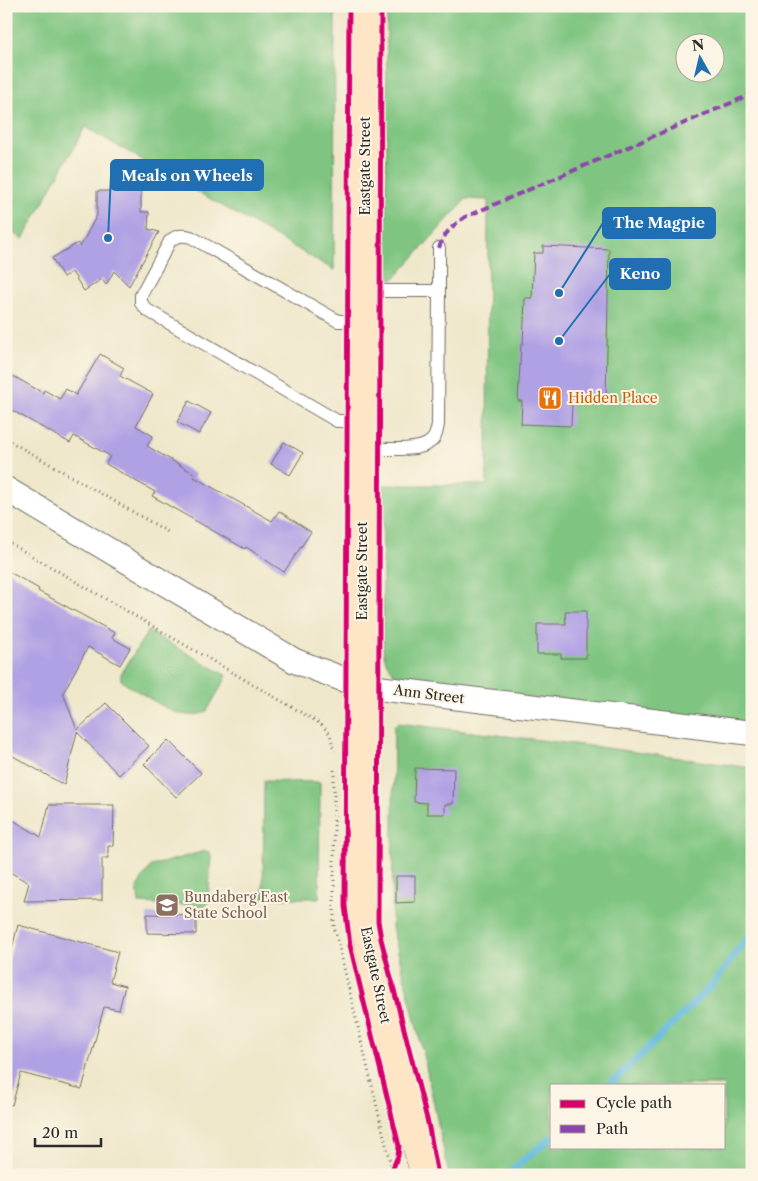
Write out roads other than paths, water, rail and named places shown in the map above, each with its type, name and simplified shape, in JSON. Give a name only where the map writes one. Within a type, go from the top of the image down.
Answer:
[{"type":"street","name":"Eastgate Street","points":[[365,6],[361,686],[362,912],[379,993],[424,1175]]},
{"type":"street","name":"Ann Street","points":[[6,489],[295,661],[361,686],[752,733]]},
{"type":"street","name":"Eastgate Street","points":[[400,1169],[412,1130]]},
{"type":"lane","points":[[364,321],[338,321],[190,237],[184,236],[178,236],[170,241],[140,295],[141,303],[148,310],[337,421],[363,434],[415,448],[425,446],[432,441],[438,424],[439,248]]},
{"type":"lane","points":[[364,291],[439,291]]},
{"type":"waterway","points":[[610,1084],[711,986],[752,932]]},
{"type":"waterway","points":[[506,1175],[550,1139]]},
{"type":"place","name":"Meals on Wheels","points":[[108,238]]},
{"type":"place","name":"The Magpie","points":[[559,293]]},
{"type":"place","name":"Keno","points":[[559,341]]},
{"type":"place","name":"Hidden Place","points":[[550,398]]},
{"type":"place","name":"Bundaberg East State School","points":[[167,905]]}]
